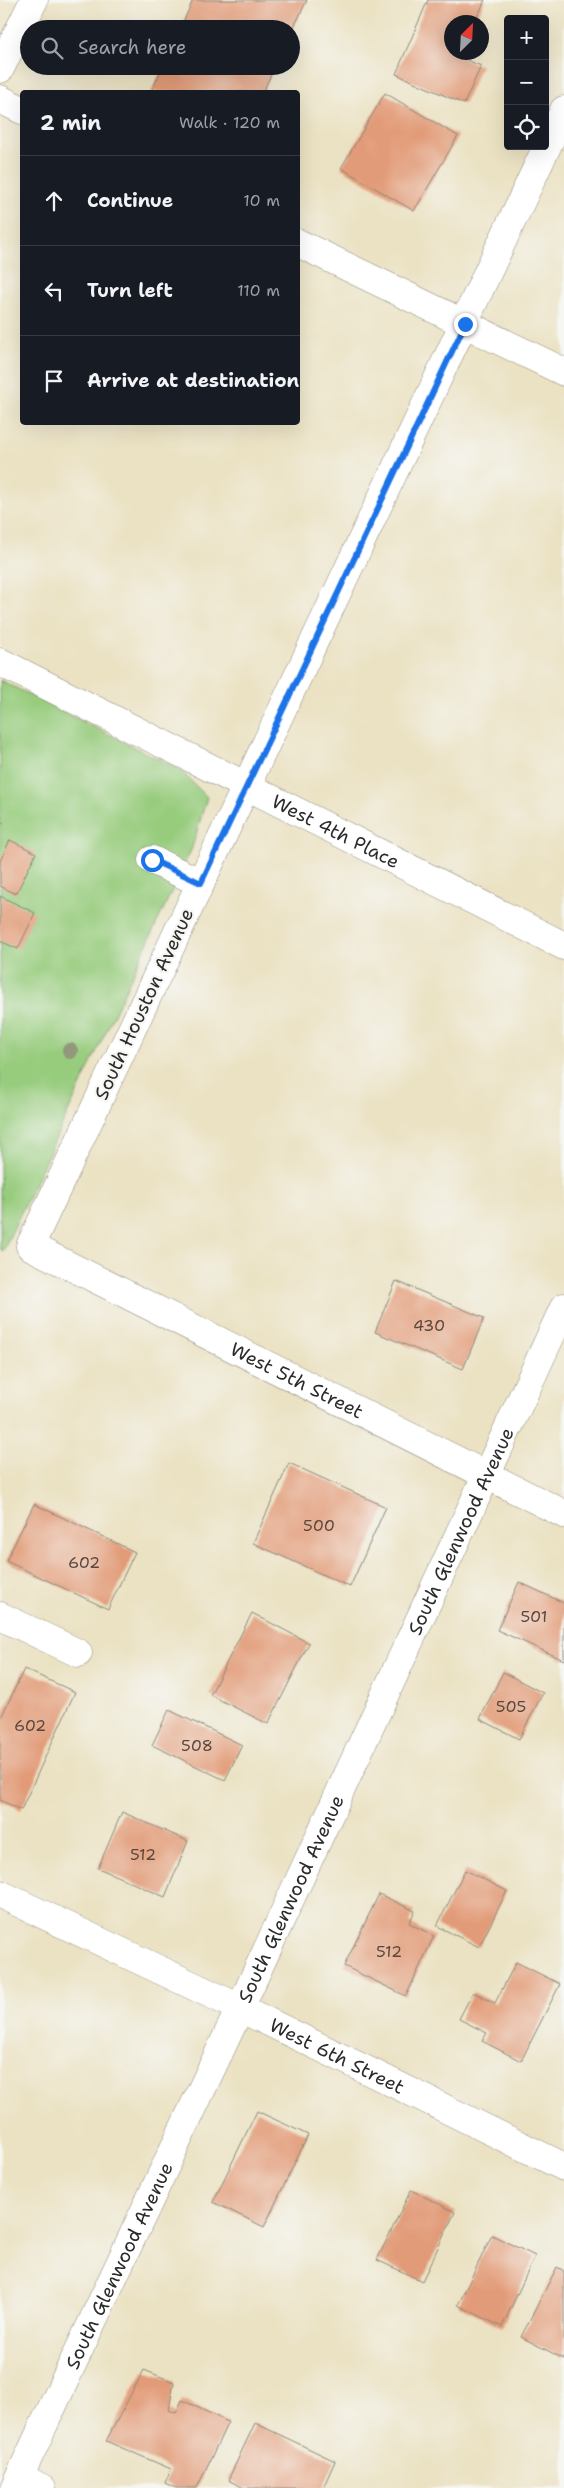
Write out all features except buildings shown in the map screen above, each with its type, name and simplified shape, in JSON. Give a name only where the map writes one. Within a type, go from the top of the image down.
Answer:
[{"type":"street","points":[[24,20],[34,0]]},
{"type":"street","points":[[0,69],[20,28]]},
{"type":"street","points":[[0,99],[20,109]]},
{"type":"street","name":"South Houston Avenue","points":[[30,1246],[564,110]]},
{"type":"street","points":[[300,244],[564,372]]},
{"type":"street","name":"West 4th Place","points":[[0,662],[248,785],[564,946]]},
{"type":"street","points":[[152,860],[201,883]]},
{"type":"street","name":"West 5th Street","points":[[30,1246],[564,1514]]},
{"type":"street","name":"South Glenwood Avenue","points":[[25,2484],[240,2008],[564,1308]]},
{"type":"street","points":[[0,1616],[78,1653]]},
{"type":"street","name":"West 6th Street","points":[[0,1894],[240,2008],[564,2167]]},
{"type":"path","points":[[0,818],[4,827]]},
{"type":"green space","points":[[0,680],[180,770],[207,797],[192,848],[3,1251],[0,1249]]},
{"type":"route","points":[[152,860],[201,883],[465,324]]}]
